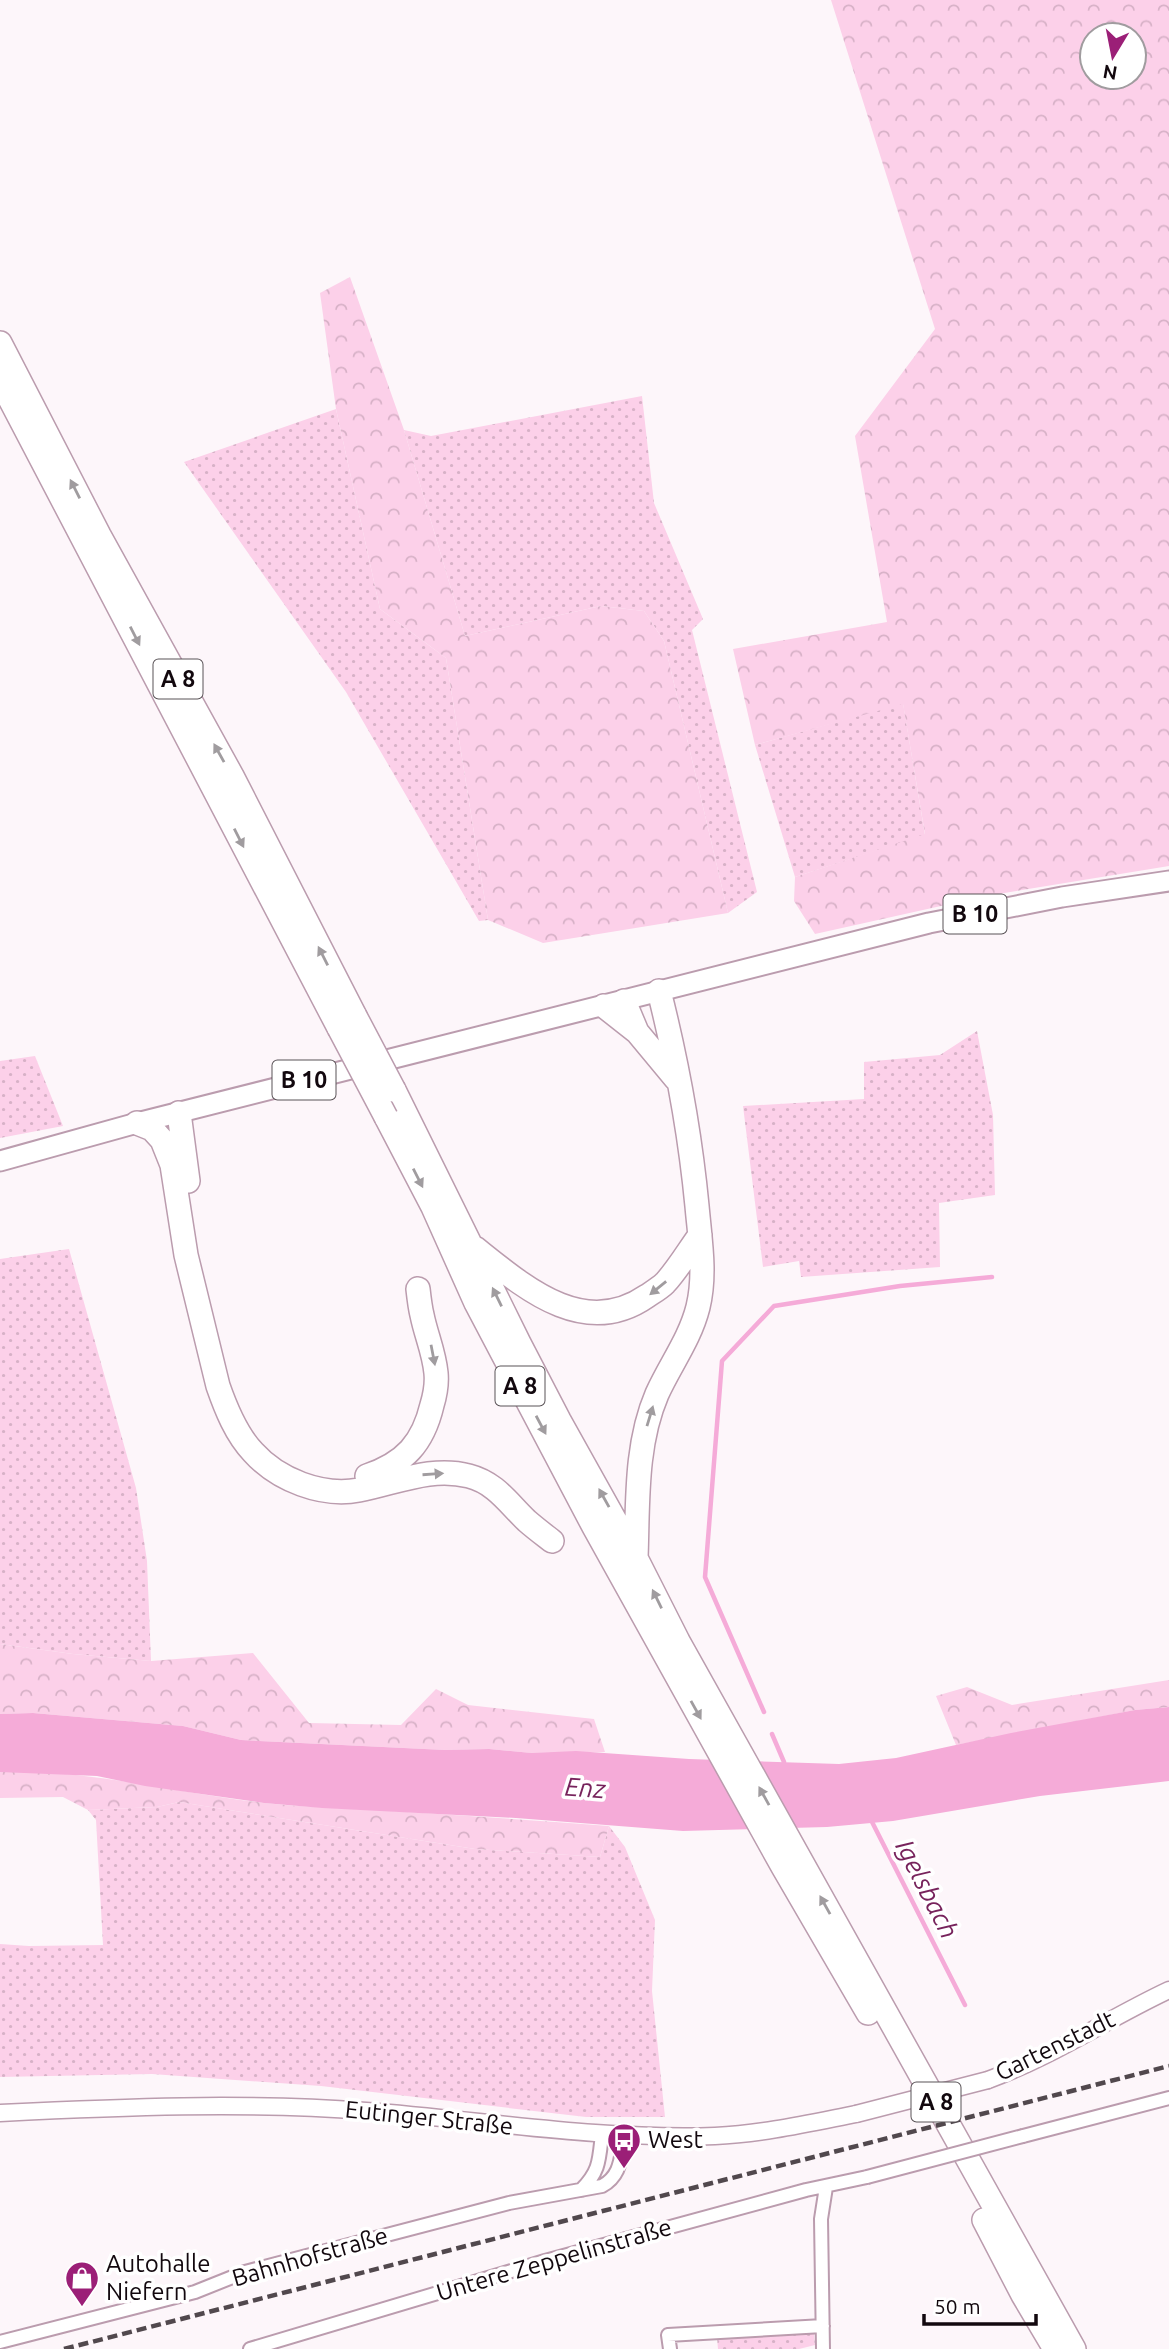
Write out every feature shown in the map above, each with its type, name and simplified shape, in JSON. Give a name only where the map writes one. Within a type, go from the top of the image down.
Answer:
[{"type":"highway","name":"A 8","points":[[0,343],[99,535],[232,776],[282,877],[386,1117],[433,1208],[475,1303],[790,1862],[948,2151],[1023,2295],[1055,2349]]},
{"type":"highway","name":"A 8","points":[[0,380],[347,1022],[394,1090],[559,1420],[636,1558],[670,1646]]},
{"type":"highway","points":[[636,1558],[644,1437],[657,1395],[678,1356],[697,1308],[703,1273],[692,1156],[681,1086],[659,991]]},
{"type":"highway","points":[[614,1003],[681,1086]]},
{"type":"highway","points":[[179,1113],[204,1284],[229,1377],[254,1432],[281,1461],[316,1476],[333,1479],[358,1478],[382,1471],[408,1454],[429,1419],[436,1376],[433,1350],[422,1316],[418,1289]]},
{"type":"highway","points":[[137,1123],[152,1129],[162,1140],[172,1165],[186,1255],[218,1386],[237,1430],[253,1452],[291,1480],[328,1491],[356,1491],[434,1473],[470,1476],[503,1494],[526,1520],[552,1541]]},
{"type":"highway","points":[[470,1244],[522,1285],[549,1301],[581,1311],[606,1314],[637,1303],[665,1283],[700,1235]]},
{"type":"highway","name":"A 8","points":[[790,1862],[1074,2349]]},
{"type":"main road","name":"B 10","points":[[0,1161],[418,1051],[929,923],[1062,897],[1169,881]]},
{"type":"street","name":"Gartenstadt","points":[[856,2114],[988,2080],[1046,2057],[1169,1990]]},
{"type":"street","name":"Untere Zeppelinstraße","points":[[250,2349],[545,2261],[806,2190],[863,2178],[1169,2098]]},
{"type":"street","name":"Eutinger Straße","points":[[0,2113],[157,2106],[300,2107],[625,2136],[718,2136],[775,2130],[856,2114]]},
{"type":"street","points":[[581,2190],[593,2179],[599,2165],[601,2134]]},
{"type":"street","name":"Bahnhofstraße","points":[[0,2342],[195,2292],[245,2272],[509,2203],[602,2186],[612,2180],[618,2169],[625,2136]]},
{"type":"street","points":[[823,2349],[821,2219],[826,2187]]},
{"type":"street","points":[[670,2349],[668,2335],[823,2326]]},
{"type":"green space","points":[[831,0],[1169,0],[1169,866],[986,896],[815,934],[794,901],[795,877],[925,834],[903,704],[755,745],[733,649],[887,622],[855,436],[935,329]]},
{"type":"green space","points":[[350,277],[404,430],[465,636],[601,606],[644,611],[664,641],[728,913],[543,943],[488,920],[446,658],[380,609],[336,409],[320,293]]},
{"type":"green space","points":[[642,396],[654,503],[703,619],[692,630],[757,892],[728,913],[664,641],[644,611],[601,606],[465,636],[404,430],[431,436]]},
{"type":"green space","points":[[336,409],[380,609],[446,658],[488,920],[479,921],[346,692],[184,462]]},
{"type":"green space","points":[[903,703],[925,835],[795,877],[755,745]]},
{"type":"green space","points":[[977,1031],[993,1115],[995,1195],[939,1203],[940,1267],[801,1277],[799,1261],[763,1267],[743,1106],[864,1099],[864,1062],[940,1055]]},
{"type":"green space","points":[[35,1056],[63,1126],[0,1138],[0,1061]]},
{"type":"green space","points":[[69,1249],[136,1488],[147,1561],[151,1661],[0,1644],[0,1259]]},
{"type":"green space","points":[[0,1644],[151,1661],[253,1653],[309,1723],[401,1725],[436,1689],[468,1705],[594,1719],[605,1752],[532,1753],[241,1740],[183,1726],[33,1713],[0,1714]]},
{"type":"green space","points":[[1169,1680],[1169,1707],[1135,1710],[956,1745],[936,1696],[967,1687],[1012,1705]]},
{"type":"green space","points":[[0,1772],[66,1774],[278,1804],[609,1826],[600,1857],[475,1849],[179,1802],[157,1807],[88,1810],[63,1797],[0,1798]]},
{"type":"green space","points":[[179,1802],[475,1849],[600,1857],[609,1826],[625,1847],[655,1920],[652,1991],[665,2117],[586,2117],[321,2086],[152,2074],[0,2077],[0,1944],[103,1945],[96,1820],[88,1810],[157,1807]]},
{"type":"green space","points":[[814,2333],[815,2345],[799,2349],[718,2349],[717,2338]]},
{"type":"water","name":"Enz","points":[[1169,1707],[1169,1781],[1040,1796],[893,1821],[827,1827],[683,1831],[516,1818],[322,1808],[264,1803],[145,1786],[97,1776],[0,1772],[0,1714],[33,1713],[183,1726],[241,1740],[532,1753],[576,1751],[689,1759],[839,1764],[896,1758],[1011,1733],[1135,1710]]},
{"type":"waterway","points":[[764,1712],[705,1577],[722,1361],[774,1306],[900,1286],[992,1277]]},
{"type":"waterway","points":[[772,1734],[784,1762]]},
{"type":"waterway","name":"Igelsbach","points":[[870,1818],[965,2005]]},
{"type":"railway","points":[[64,2349],[1169,2066]]},
{"type":"place","name":"West","points":[[624,2170]]},
{"type":"place","name":"Autohalle Niefern","points":[[82,2308]]}]
